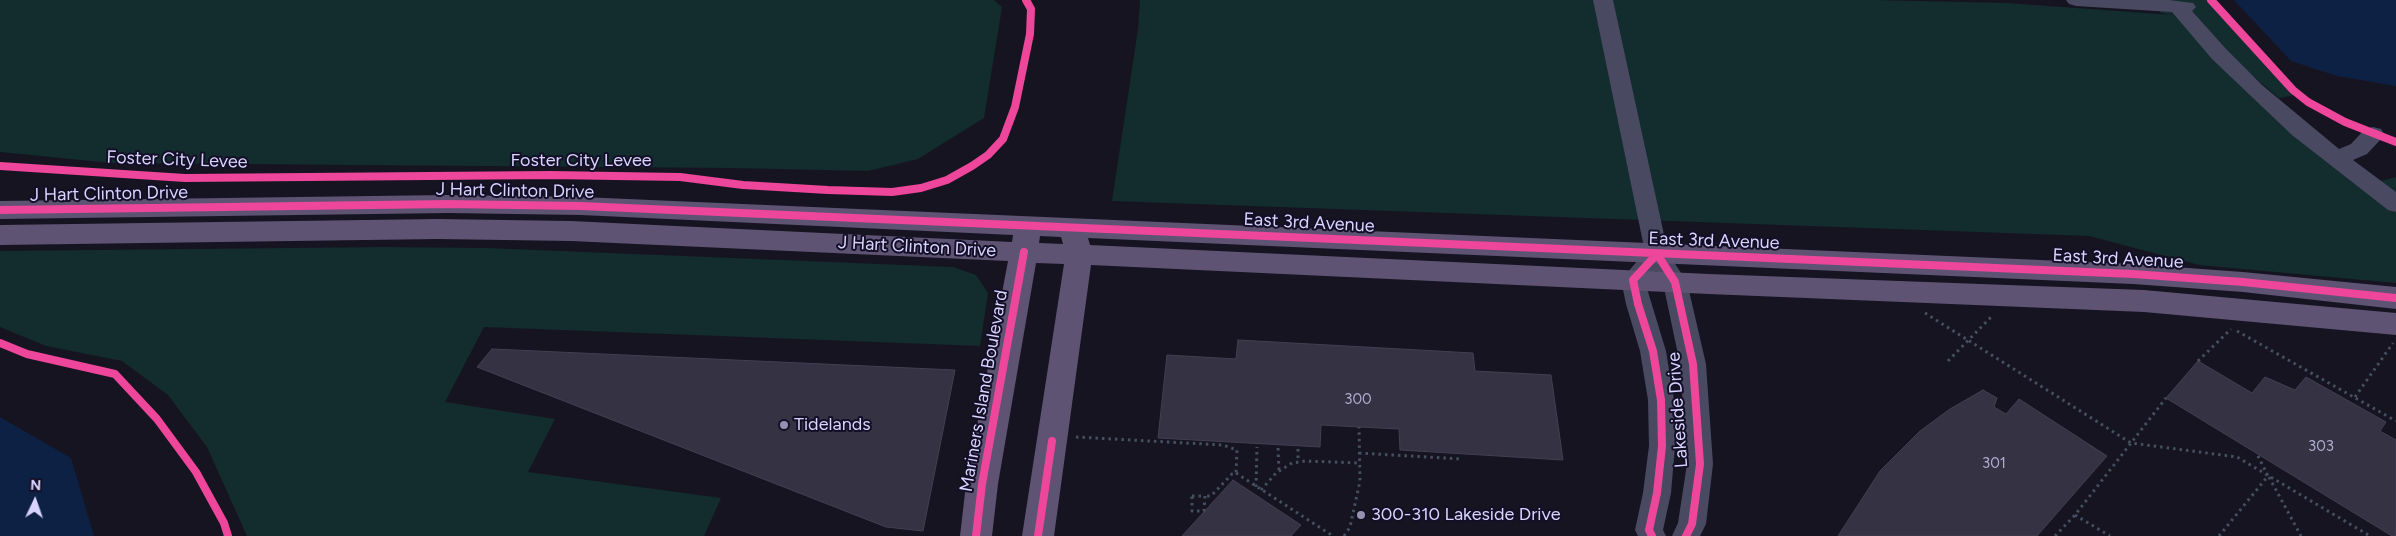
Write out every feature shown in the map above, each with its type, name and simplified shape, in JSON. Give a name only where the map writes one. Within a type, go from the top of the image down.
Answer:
[{"type":"main road","name":"J Hart Clinton Drive","points":[[0,210],[517,204],[1026,239]]},
{"type":"main road","name":"East 3rd Avenue","points":[[1026,239],[1072,228],[2133,274],[2243,282],[2396,298]]},
{"type":"main road","points":[[1038,536],[1079,254],[1072,228]]},
{"type":"main road","name":"J Hart Clinton Drive","points":[[0,235],[504,230],[1026,239]]},
{"type":"main road","points":[[1026,239],[1079,254],[1675,282],[2144,301],[2227,318],[2389,324]]},
{"type":"main road","name":"Mariners Island Boulevard","points":[[976,536],[982,484],[1026,239]]},
{"type":"street","points":[[2076,0],[2182,7],[2219,54],[2256,90],[2300,130],[2396,204]]},
{"type":"street","points":[[2337,158],[2359,149],[2373,134]]},
{"type":"street","points":[[1633,280],[1657,254]]},
{"type":"street","name":"Lakeside Drive","points":[[1657,254],[1675,282],[1693,364],[1700,464],[1692,524],[1686,536]]},
{"type":"street","name":"Lakeside Drive","points":[[1633,280],[1638,304],[1653,351],[1661,400],[1662,446],[1657,493],[1649,530],[1652,536]]},
{"type":"lane","points":[[1603,0],[1657,254]]},
{"type":"path","points":[[2373,134],[2396,139]]},
{"type":"path","points":[[1890,291],[2131,443],[2238,458],[2370,536]]},
{"type":"path","points":[[1948,361],[2014,296]]},
{"type":"path","points":[[2198,361],[2227,318],[2396,421]]},
{"type":"path","points":[[2355,397],[2394,344],[2389,324]]},
{"type":"path","points":[[2055,536],[2075,515],[2166,398]]},
{"type":"path","points":[[1344,536],[1350,527],[1358,496],[1359,427]]},
{"type":"path","points":[[1072,437],[1227,445],[1237,450],[1236,473]]},
{"type":"path","points":[[1256,487],[1257,447]]},
{"type":"path","points":[[1278,448],[1278,471]]},
{"type":"path","points":[[1298,449],[1298,462]]},
{"type":"path","points":[[1359,453],[1461,459]]},
{"type":"path","points":[[2257,454],[2301,536]]},
{"type":"path","points":[[1261,490],[1278,471],[1298,462],[1359,463]]},
{"type":"path","points":[[1236,473],[1333,536]]},
{"type":"path","points":[[1205,496],[1204,511],[1192,511],[1192,496],[1205,496],[1211,496],[1232,474],[1236,473]]},
{"type":"path","points":[[2219,536],[2268,476]]},
{"type":"path","points":[[2075,515],[2110,536]]},
{"type":"green space","points":[[0,0],[994,0],[1002,7],[984,118],[918,159],[868,171],[730,168],[111,163],[0,152]]},
{"type":"green space","points":[[1140,0],[1874,0],[2007,3],[2173,15],[2161,13],[2152,0],[2207,0],[2295,95],[2279,98],[2236,62],[2372,183],[2396,177],[2396,283],[2199,265],[2089,236],[1112,201],[1138,29]]},
{"type":"green space","points":[[386,247],[487,248],[953,267],[976,275],[988,293],[980,346],[484,327],[445,402],[555,419],[528,472],[721,498],[704,536],[247,536],[207,447],[168,395],[122,361],[46,346],[0,327],[0,251]]},
{"type":"water","points":[[2234,0],[2396,0],[2396,86],[2337,76],[2291,61]]},
{"type":"water","points":[[0,417],[71,458],[94,536],[0,536]]},
{"type":"building","points":[[1238,340],[1473,353],[1475,371],[1551,375],[1563,460],[1400,450],[1399,429],[1321,425],[1320,447],[1158,438],[1167,355],[1236,359]]},
{"type":"building","name":"Tidelands","points":[[492,349],[955,370],[923,531],[886,527],[477,367]]},
{"type":"building","points":[[2198,361],[2252,393],[2265,377],[2295,390],[2306,377],[2386,422],[2380,431],[2396,440],[2396,536],[2392,536],[2166,398]]},
{"type":"building","points":[[1983,390],[1997,398],[1994,407],[2006,414],[2019,399],[2107,456],[2037,536],[1838,536],[1880,471],[1920,431],[1950,409]]},
{"type":"building","points":[[1233,480],[1301,525],[1291,536],[1182,536]]},
{"type":"cycle path","name":"Foster City Levee","points":[[0,166],[185,178],[551,175],[680,177],[743,185],[828,190],[892,192],[921,188],[947,180],[972,166],[988,155],[1003,139],[1015,107],[1030,34],[1031,9],[1026,0]]},
{"type":"cycle path","points":[[2211,0],[2293,90],[2308,102],[2345,122],[2396,142]]},
{"type":"cycle path","points":[[0,210],[448,204],[581,206],[2133,274],[2243,282],[2396,298]]},
{"type":"cycle path","points":[[976,536],[982,484],[1024,252]]},
{"type":"cycle path","points":[[1657,254],[1675,282],[1693,364],[1700,464],[1692,524],[1686,536]]},
{"type":"cycle path","points":[[1652,536],[1649,530],[1657,493],[1662,446],[1661,400],[1653,351],[1638,304],[1633,280],[1657,254]]},
{"type":"cycle path","points":[[0,343],[27,354],[115,374],[157,419],[196,472],[224,523],[228,536]]},
{"type":"cycle path","points":[[1038,536],[1052,441]]},
{"type":"place","name":"Tidelands","points":[[784,425]]},
{"type":"place","name":"300-310 Lakeside Drive","points":[[1361,515]]}]
